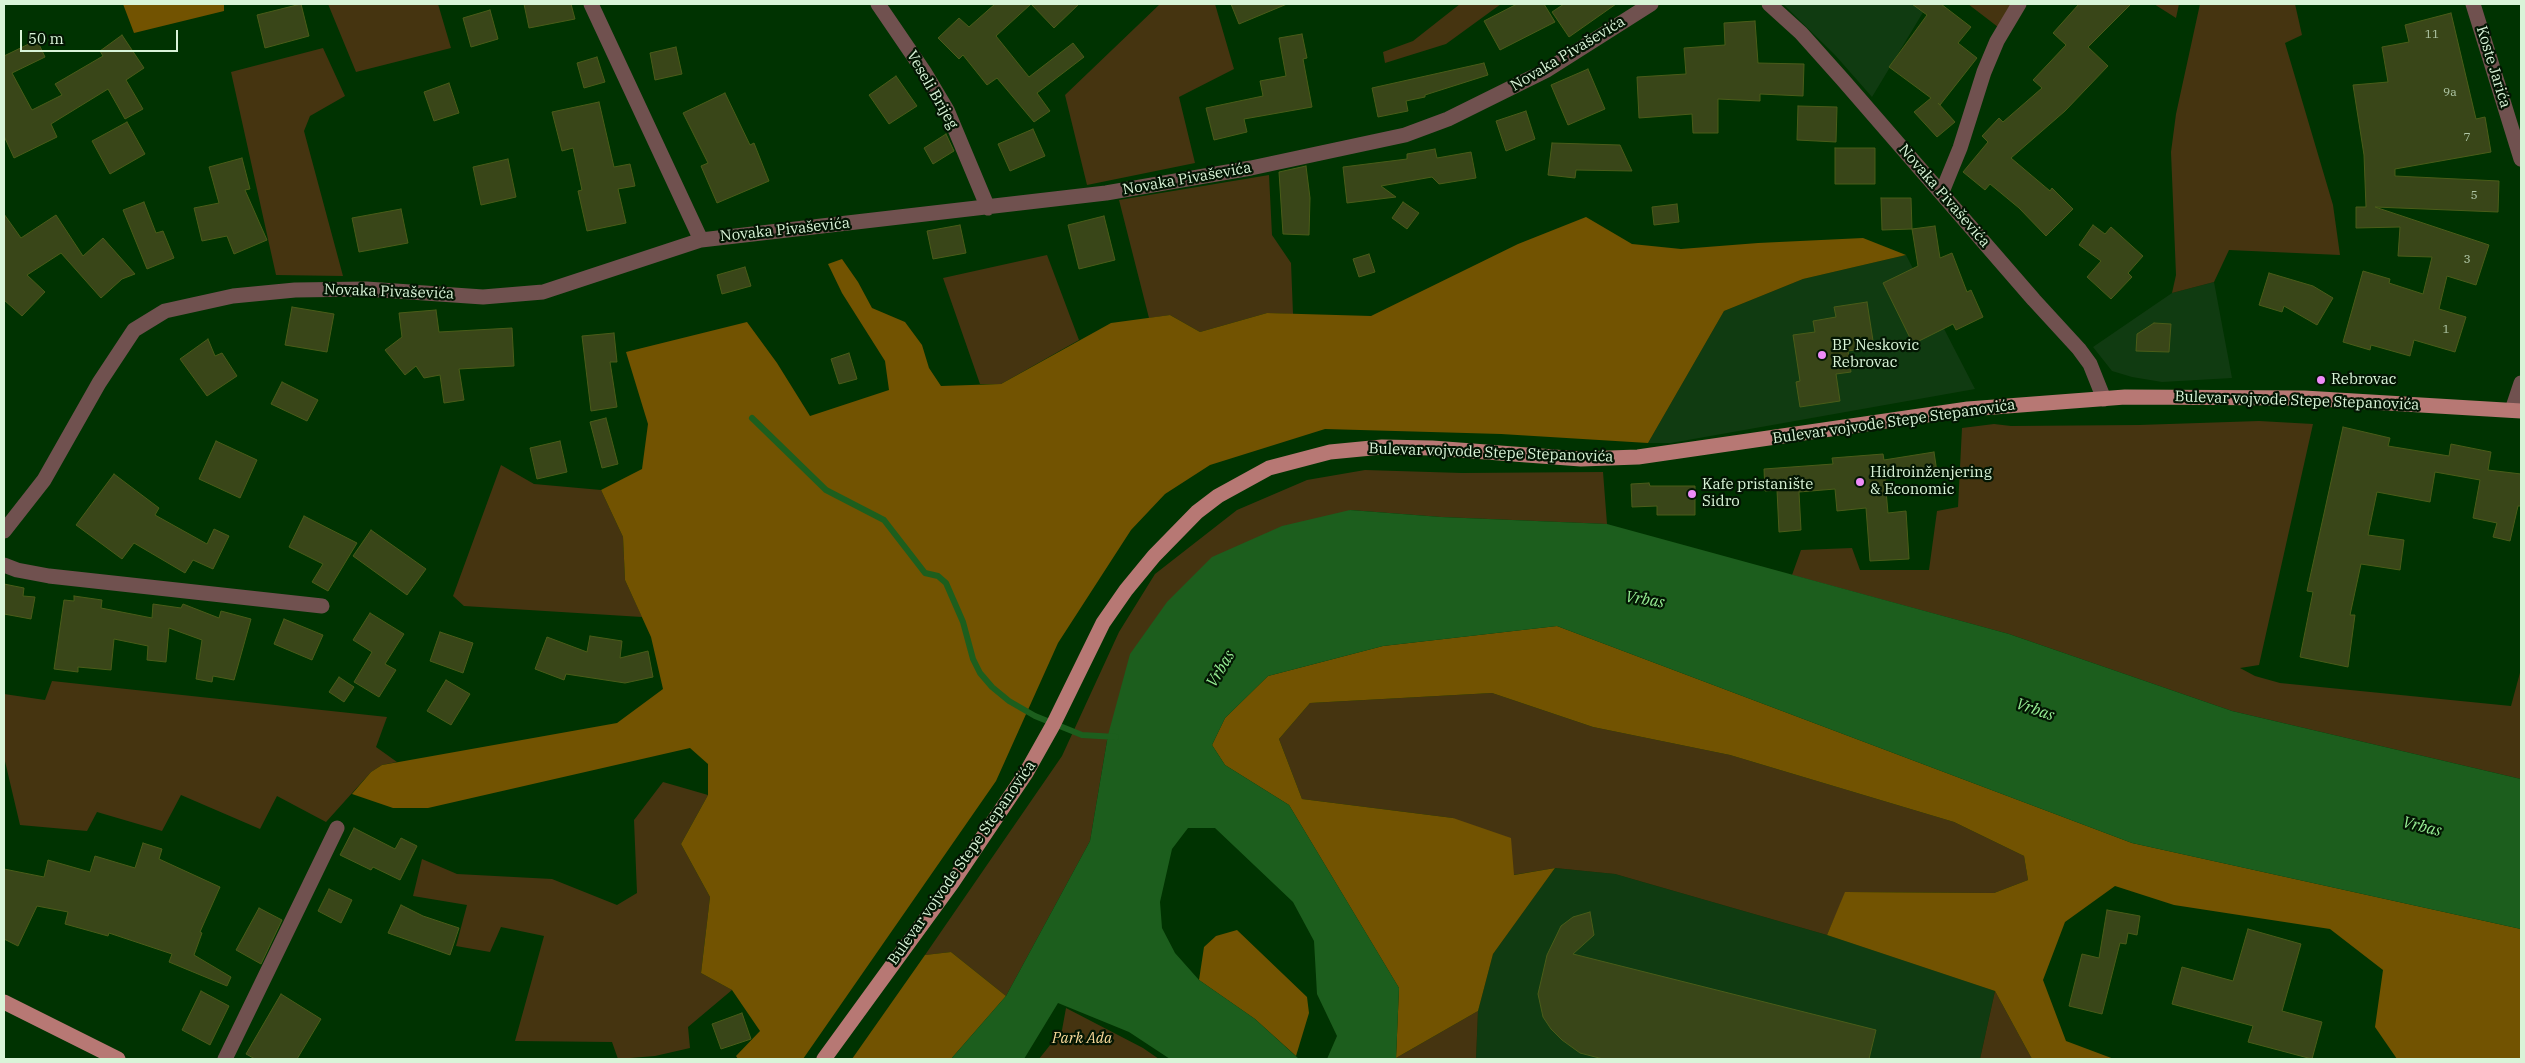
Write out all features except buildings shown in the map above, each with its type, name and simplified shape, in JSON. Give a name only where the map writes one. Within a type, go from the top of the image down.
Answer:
[{"type":"main road","name":"Bulevar vojvode Stepe Stepanovića","points":[[824,1059],[952,883],[1017,787],[1060,711],[1103,623],[1126,590],[1154,556],[1191,518],[1218,496],[1246,479],[1289,461],[1335,451],[1382,447],[1432,448],[1582,459],[1638,457],[1968,409],[2104,398],[2304,398],[2517,410]]},
{"type":"main road","points":[[4,1002],[118,1059]]},
{"type":"street","points":[[591,4],[701,240]]},
{"type":"street","name":"Veseli Brijeg","points":[[878,4],[947,110],[988,208]]},
{"type":"street","name":"Novaka Pivaševića","points":[[4,531],[44,480],[99,383],[134,330],[165,311],[233,296],[295,290],[366,289],[484,297],[531,294],[543,292],[701,240],[1106,193],[1242,169],[1405,135],[1448,119],[1539,74],[1651,4]]},
{"type":"street","name":"Novaka Pivaševića","points":[[1769,4],[1801,33],[2079,349],[2090,364],[2104,398]]},
{"type":"street","points":[[1942,192],[1960,148],[1984,72],[1997,41],[2019,4]]},
{"type":"street","name":"Koste Jarića","points":[[2473,4],[2521,159]]},
{"type":"street","points":[[2517,410],[2521,383]]},
{"type":"street","points":[[4,565],[17,570],[49,576],[322,606]]},
{"type":"street","points":[[225,1059],[337,828]]},
{"type":"shaded area","points":[[123,4],[224,4],[224,11],[134,33]]},
{"type":"shaded area","points":[[1783,4],[1928,4],[1872,97],[1835,55]]},
{"type":"shaded area","points":[[1586,217],[1632,244],[1681,249],[1863,238],[1906,255],[1803,279],[1724,311],[1648,443],[1501,434],[1325,429],[1210,465],[1165,494],[1131,530],[1058,643],[996,781],[803,1059],[738,1059],[736,1056],[760,1031],[732,990],[701,973],[710,897],[681,844],[708,795],[708,764],[690,748],[428,808],[393,808],[352,794],[371,772],[382,765],[617,723],[663,689],[651,637],[625,580],[623,537],[601,490],[642,469],[648,424],[626,352],[747,322],[777,363],[810,416],[889,390],[885,361],[842,293],[828,264],[842,259],[858,282],[872,308],[905,322],[922,345],[929,368],[941,386],[1001,384],[1111,323],[1170,315],[1200,332],[1267,313],[1371,316],[1518,244]]},
{"type":"shaded area","points":[[1906,255],[1975,389],[1671,443],[1648,443],[1724,311],[1803,279]]},
{"type":"shaded area","points":[[2214,282],[2232,378],[2162,382],[2132,377],[2112,371],[2093,347],[2172,293]]},
{"type":"shaded area","points":[[1557,626],[2132,843],[2521,929],[2521,1059],[2397,1059],[2375,1027],[2383,970],[2330,929],[2174,905],[2115,886],[2065,922],[2043,980],[2066,1041],[2114,1059],[2032,1059],[1995,991],[1827,935],[1845,892],[1994,893],[2028,880],[2024,856],[1954,822],[1730,755],[1593,727],[1492,693],[1310,703],[1279,739],[1302,799],[1453,818],[1511,838],[1514,875],[1555,868],[1493,954],[1478,1011],[1396,1058],[1399,988],[1289,805],[1225,765],[1212,745],[1225,718],[1268,676],[1383,646]]},
{"type":"shaded area","points":[[1555,868],[1615,874],[1827,935],[1995,991],[1980,1059],[1476,1059],[1478,1011],[1493,954]]},
{"type":"shaded area","points":[[1237,930],[1307,997],[1309,1013],[1296,1056],[1255,1019],[1199,980],[1204,947],[1216,936]]},
{"type":"shaded area","points":[[951,952],[1006,996],[951,1059],[852,1059],[925,955]]},
{"type":"green space","points":[[328,4],[438,4],[451,48],[356,72]]},
{"type":"green space","points":[[1160,4],[1215,4],[1234,69],[1179,97],[1195,163],[1087,185],[1065,95]]},
{"type":"green space","points":[[1460,4],[1501,4],[1446,44],[1385,63],[1383,52],[1413,41]]},
{"type":"green space","points":[[1968,4],[2012,4],[1998,27]]},
{"type":"green space","points":[[2154,4],[2179,4],[2176,18]]},
{"type":"green space","points":[[2200,4],[2295,4],[2302,35],[2285,43],[2333,205],[2340,255],[2229,250],[2214,282],[2172,293],[2176,275],[2171,152],[2176,114]]},
{"type":"green space","points":[[323,48],[345,96],[310,116],[304,131],[343,276],[276,275],[231,72]]},
{"type":"green space","points":[[1269,175],[1272,235],[1291,263],[1293,314],[1267,313],[1200,332],[1170,315],[1149,318],[1119,200]]},
{"type":"green space","points":[[1047,255],[1079,340],[1001,384],[980,384],[943,278]]},
{"type":"green space","points":[[2259,421],[2313,424],[2259,665],[2240,668],[2255,676],[2280,683],[2511,706],[2521,669],[2521,779],[2232,711],[2009,634],[1792,575],[1801,550],[1852,548],[1860,570],[1929,570],[1937,511],[1958,507],[1962,428],[1994,424],[2011,426],[2139,425]]},
{"type":"green space","points":[[501,465],[534,484],[601,490],[623,537],[625,580],[642,617],[464,606],[453,596]]},
{"type":"green space","points":[[1365,470],[1462,473],[1603,472],[1607,524],[1441,517],[1350,510],[1108,735],[1090,841],[1006,996],[951,952],[925,955],[1062,756],[1119,632],[1155,574],[1237,510],[1307,480]]},
{"type":"green space","points":[[52,681],[387,717],[376,747],[397,762],[382,765],[371,772],[326,822],[277,796],[260,829],[181,795],[162,831],[97,812],[87,831],[20,825],[4,757],[4,694],[45,700]]},
{"type":"green space","points":[[1492,693],[1593,727],[1730,755],[1954,822],[2024,856],[2028,880],[1994,893],[1846,892],[1827,935],[1615,874],[1555,868],[1513,875],[1453,818],[1302,799],[1279,739],[1310,703]]},
{"type":"green space","points":[[663,782],[708,795],[681,844],[710,897],[701,973],[732,990],[688,1027],[690,1048],[655,1056],[618,1059],[612,1042],[515,1041],[544,936],[501,927],[490,952],[456,946],[467,905],[413,896],[422,859],[457,874],[552,879],[617,905],[637,893],[634,820]]},
{"type":"green space","points":[[1995,991],[2032,1059],[1980,1059]]},
{"type":"green space","name":"Park Ada","points":[[1066,1008],[1143,1048],[1159,1059],[1039,1059],[1062,1030]]},
{"type":"green space","points":[[1478,1011],[1476,1059],[1396,1059],[1396,1058]]},
{"type":"water","name":"Vrbas","points":[[1350,510],[1441,517],[1607,524],[2009,634],[2232,711],[2521,779],[2521,929],[2132,843],[1557,626],[1383,646],[1268,676],[1225,718],[1212,745],[1225,765],[1289,805],[1399,988],[1396,1059],[1327,1059],[1337,1036],[1317,994],[1314,941],[1293,902],[1215,828],[1188,828],[1172,849],[1160,902],[1162,928],[1175,953],[1199,980],[1255,1019],[1299,1059],[1170,1059],[1129,1032],[1058,1003],[1024,1059],[951,1059],[1006,996],[1090,841],[1108,735],[1130,654],[1167,602],[1212,557],[1282,526]]},
{"type":"waterway","points":[[752,418],[826,490],[884,520],[925,573],[938,576],[946,583],[963,622],[973,659],[980,673],[992,687],[1009,701],[1035,716],[1082,735],[1116,737]]},
{"type":"place","name":"BP Neskovic Rebrovac","points":[[1822,355]]},
{"type":"place","name":"Rebrovac","points":[[2321,380]]},
{"type":"place","name":"Hidroinženjering & Economic","points":[[1860,482]]},
{"type":"place","name":"Kafe pristanište Sidro","points":[[1692,494]]}]
